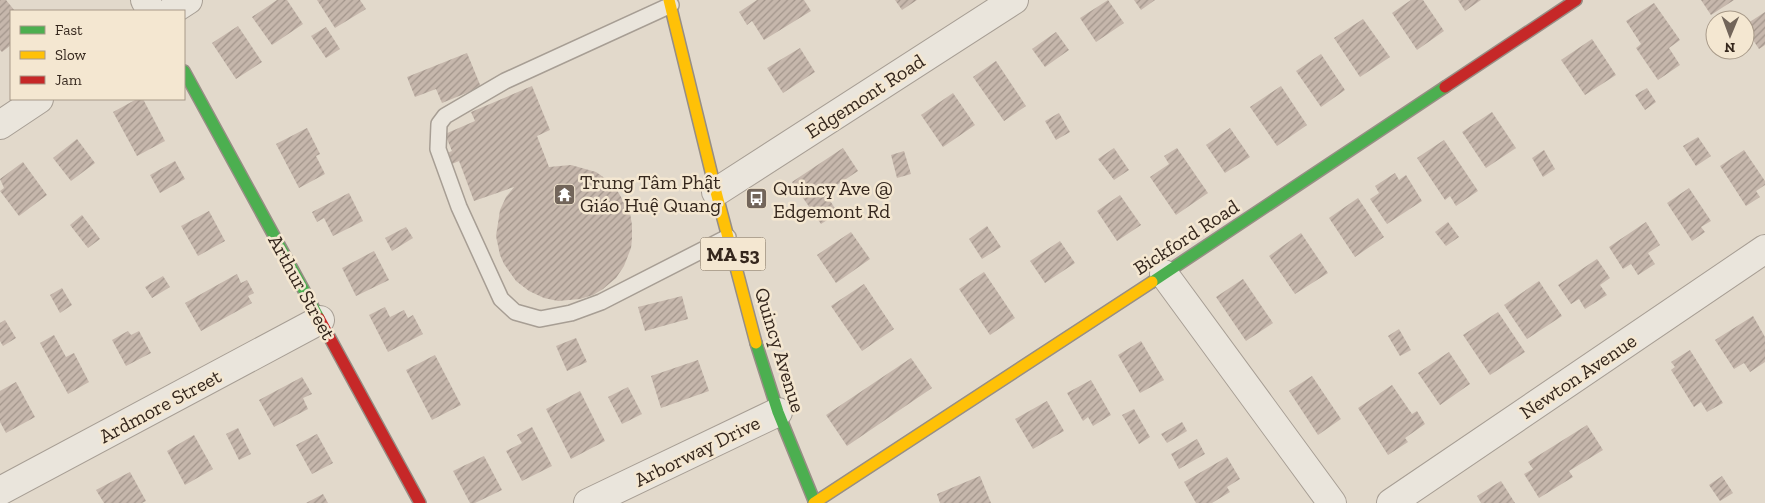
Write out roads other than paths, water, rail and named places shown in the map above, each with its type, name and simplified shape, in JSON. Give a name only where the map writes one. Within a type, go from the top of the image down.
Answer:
[{"type":"street","points":[[172,10],[188,0]]},
{"type":"street","name":"Edgemont Road","points":[[716,192],[1014,0]]},
{"type":"street","name":"Bickford Road","points":[[814,503],[1164,274],[1576,0]]},
{"type":"street","name":"Quincy Avenue","points":[[670,2],[754,338],[778,412],[814,503]]},
{"type":"street","name":"Arthur Street","points":[[185,73],[420,503]]},
{"type":"street","points":[[0,125],[38,100]]},
{"type":"street","name":"Newton Avenue","points":[[1390,503],[1765,249]]},
{"type":"street","points":[[1164,274],[1332,503]]},
{"type":"street","name":"Ardmore Street","points":[[0,492],[320,320]]},
{"type":"street","name":"Arborway Drive","points":[[588,503],[778,412]]},
{"type":"lane","points":[[670,2],[505,81],[445,116],[439,124],[438,149],[459,206],[501,299],[515,312],[540,319],[571,313],[601,302],[728,237]]},
{"type":"place","name":"Trung Tâm Phật Giáo Huệ Quang","points":[[564,194]]},
{"type":"place","name":"Quincy Ave @ Edgemont Rd","points":[[757,199]]}]
